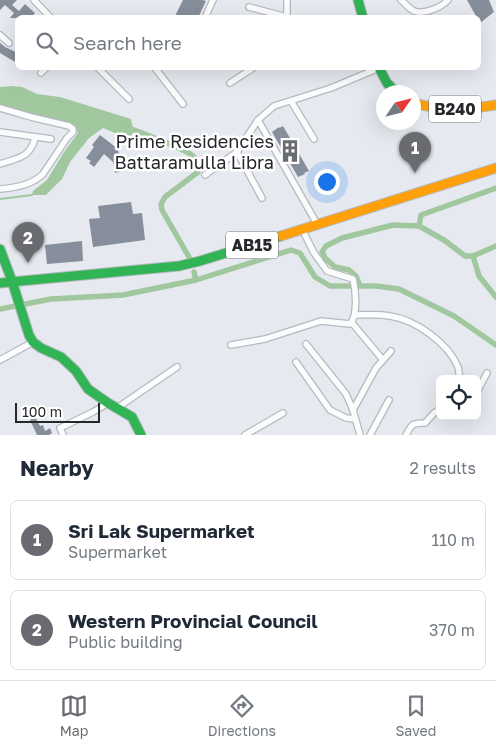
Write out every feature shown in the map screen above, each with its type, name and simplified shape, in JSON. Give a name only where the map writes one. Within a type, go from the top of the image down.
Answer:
[{"type":"main road","points":[[358,0],[362,15]]},
{"type":"main road","points":[[380,70],[389,85]]},
{"type":"main road","name":"B240","points":[[421,105],[429,108],[449,109],[496,105]]},
{"type":"main road","name":"AB15","points":[[0,283],[178,266],[200,261],[496,168]]},
{"type":"main road","points":[[0,249],[33,342],[41,348],[61,357],[76,371],[88,389],[132,417],[141,435]]},
{"type":"street","points":[[34,0],[48,15]]},
{"type":"street","points":[[206,15],[213,0]]},
{"type":"street","points":[[287,0],[287,15]]},
{"type":"street","points":[[401,0],[413,11],[420,12],[440,7],[448,0]]},
{"type":"street","points":[[249,7],[279,15]]},
{"type":"street","points":[[0,35],[9,43]]},
{"type":"street","points":[[41,73],[44,70]]},
{"type":"street","points":[[100,70],[129,99]]},
{"type":"street","points":[[103,73],[106,70]]},
{"type":"street","points":[[157,70],[183,104]]},
{"type":"street","points":[[230,83],[249,70]]},
{"type":"street","points":[[205,175],[237,152],[258,120],[274,106],[331,88],[374,70]]},
{"type":"street","points":[[292,101],[314,139]]},
{"type":"street","points":[[0,108],[69,126],[73,129],[43,174],[32,182],[0,189]]},
{"type":"street","points":[[258,120],[317,224]]},
{"type":"street","points":[[0,132],[50,139]]},
{"type":"street","points":[[0,164],[30,152],[35,138]]},
{"type":"street","points":[[237,152],[262,198]]},
{"type":"street","points":[[302,229],[314,253],[327,271],[353,279],[355,286],[355,315],[352,323]]},
{"type":"street","points":[[355,315],[389,316],[409,321],[424,330],[450,352],[459,369],[460,375]]},
{"type":"street","points":[[232,345],[265,339],[321,321],[352,323]]},
{"type":"street","points":[[352,323],[383,360]]},
{"type":"street","points":[[0,360],[33,342]]},
{"type":"street","points":[[306,344],[346,394],[360,435]]},
{"type":"street","points":[[353,410],[376,368],[391,352]]},
{"type":"street","points":[[296,362],[330,410],[346,418],[355,419]]},
{"type":"street","points":[[118,408],[177,367]]},
{"type":"street","points":[[481,384],[487,373]]},
{"type":"street","points":[[370,435],[389,400]]},
{"type":"street","points":[[63,435],[60,428],[108,403]]},
{"type":"street","points":[[406,435],[411,426],[415,423],[425,423],[436,412]]},
{"type":"street","points":[[245,435],[282,413]]},
{"type":"shaded area","points":[[0,87],[22,87],[37,94],[60,97],[131,119],[133,129],[131,140],[103,128],[89,138],[70,162],[62,179],[46,195],[32,195],[33,191],[47,180],[78,133],[74,125],[52,118],[7,111],[0,107]]},
{"type":"building","points":[[0,0],[17,0],[12,5],[19,11],[25,4],[35,13],[33,15],[15,15],[15,18],[10,18],[14,13],[5,5],[0,10]]},
{"type":"building","points":[[183,0],[206,1],[199,15],[176,15]]},
{"type":"building","points":[[467,0],[489,0],[494,12],[481,22],[481,15],[475,15]]},
{"type":"building","points":[[0,43],[15,52],[15,62],[0,53]]},
{"type":"building","name":"Prime Residencies Battaramulla Libra","points":[[283,126],[309,171],[298,177],[272,132]]},
{"type":"building","points":[[100,135],[118,149],[122,171],[115,173],[113,162],[104,154],[94,167],[89,163],[91,161],[86,158],[94,147],[92,145]]},
{"type":"building","points":[[131,202],[133,214],[142,213],[145,240],[93,247],[89,219],[100,218],[98,206]]},
{"type":"building","points":[[82,241],[83,261],[47,264],[45,245]]},
{"type":"building","points":[[35,417],[40,426],[43,425],[45,431],[50,428],[52,433],[49,435],[37,435],[30,420]]},
{"type":"waterway","points":[[126,127],[183,150],[196,160],[198,172],[165,197],[161,204],[162,210],[189,257]]},
{"type":"waterway","points":[[419,226],[421,215],[496,188]]},
{"type":"waterway","points":[[0,199],[32,195]]},
{"type":"waterway","points":[[360,286],[356,276],[349,270],[335,267],[325,258],[322,252],[326,246],[342,238],[393,225],[419,226],[444,240],[465,256],[473,256],[479,276],[496,297]]},
{"type":"waterway","points":[[473,256],[496,246]]},
{"type":"waterway","points":[[0,309],[51,299],[123,295],[196,280],[291,250],[300,253],[315,277],[330,286],[376,286],[399,289],[454,316],[496,345]]},
{"type":"waterway","points":[[194,272],[196,280]]},
{"type":"traffic: fast","points":[[358,0],[362,15]]},
{"type":"traffic: fast","points":[[380,70],[389,85]]},
{"type":"traffic: fast","points":[[0,283],[179,266],[281,236]]},
{"type":"traffic: fast","points":[[0,249],[33,342],[41,348],[61,357],[76,371],[88,389],[132,417],[141,435]]},
{"type":"traffic: slow","points":[[421,105],[455,109],[496,105]]},
{"type":"traffic: slow","points":[[281,236],[496,168]]},
{"type":"place","name":"Prime Residencies Battaramulla Libra","points":[[290,151]]},
{"type":"place","name":"Sri Lak Supermarket","points":[[415,173]]},
{"type":"place","name":"Western Provincial Council","points":[[28,263]]}]
